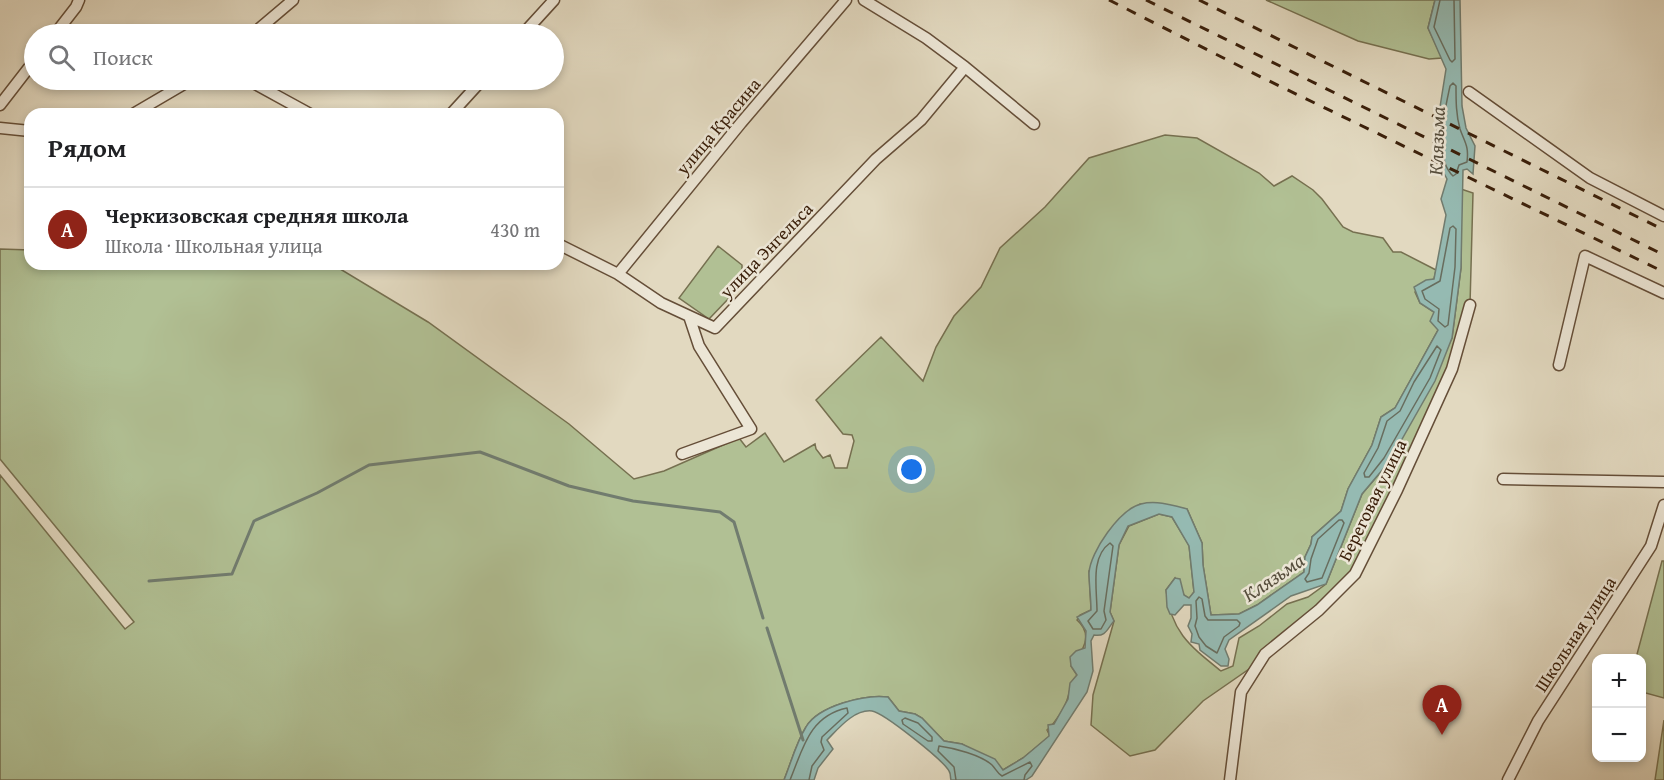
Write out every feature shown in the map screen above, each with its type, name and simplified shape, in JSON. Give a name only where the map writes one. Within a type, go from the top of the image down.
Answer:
[{"type":"street","points":[[63,24],[76,7],[78,0]]},
{"type":"street","points":[[265,24],[293,0]]},
{"type":"street","points":[[532,24],[554,0]]},
{"type":"street","name":"улица Красина","points":[[618,274],[741,123],[846,0]]},
{"type":"street","points":[[864,0],[926,38],[1034,124]]},
{"type":"street","name":"улица Энгельса","points":[[564,247],[618,274],[661,303],[715,328],[876,159],[921,120],[965,67]]},
{"type":"street","points":[[0,105],[24,74]]},
{"type":"street","points":[[143,108],[174,90]]},
{"type":"street","points":[[266,90],[299,108]]},
{"type":"street","points":[[456,108],[473,90]]},
{"type":"street","points":[[1469,92],[1590,178],[1664,216]]},
{"type":"street","points":[[0,128],[24,130]]},
{"type":"street","points":[[1559,365],[1585,256],[1664,293]]},
{"type":"street","name":"Береговая улица","points":[[1230,780],[1241,692],[1265,654],[1319,610],[1354,574],[1397,490],[1452,369],[1470,305]]},
{"type":"street","points":[[682,454],[751,429],[699,346],[689,316]]},
{"type":"street","points":[[1503,479],[1664,482]]},
{"type":"street","name":"Школьная улица","points":[[1508,780],[1538,721],[1651,546],[1664,505]]},
{"type":"green space","points":[[1266,0],[1435,0],[1428,28],[1442,58],[1429,59],[1358,41]]},
{"type":"green space","points":[[1165,135],[1197,138],[1259,173],[1274,186],[1292,176],[1322,199],[1343,227],[1353,232],[1383,238],[1393,252],[1401,252],[1436,270],[1434,279],[1420,284],[1415,292],[1420,303],[1434,312],[1438,330],[1395,408],[1381,417],[1372,445],[1348,489],[1341,511],[1312,537],[1305,557],[1304,572],[1257,605],[1239,614],[1211,615],[1202,543],[1187,509],[1140,504],[1089,571],[1091,610],[1080,615],[1077,620],[1085,631],[1085,643],[1071,666],[1077,675],[1065,706],[1047,730],[1050,736],[1023,758],[1003,770],[962,744],[944,741],[922,718],[899,711],[888,697],[867,697],[831,707],[812,720],[799,740],[784,780],[0,780],[0,475],[125,629],[134,622],[0,459],[0,249],[24,250],[24,270],[342,270],[428,322],[569,424],[634,479],[664,471],[739,438],[746,447],[765,433],[784,462],[815,444],[823,458],[830,455],[835,468],[847,468],[854,441],[852,435],[843,434],[816,400],[881,337],[923,381],[936,347],[954,316],[981,287],[1000,248],[1045,207],[1089,158]]},
{"type":"green space","points":[[1461,189],[1473,193],[1470,305],[1452,369],[1355,574],[1275,651],[1203,701],[1155,750],[1130,756],[1091,725],[1093,695],[1114,621],[1110,612],[1119,545],[1129,526],[1159,514],[1172,517],[1189,545],[1194,592],[1189,599],[1184,595],[1175,578],[1166,590],[1172,617],[1191,645],[1221,671],[1233,666],[1239,638],[1287,604],[1308,597],[1326,584],[1362,494],[1389,462],[1452,338],[1461,268]]},
{"type":"green space","points":[[718,246],[742,265],[742,269],[750,276],[709,319],[679,298]]},
{"type":"green space","points":[[1662,561],[1664,561],[1664,698],[1646,693],[1646,654],[1637,654]]},
{"type":"green space","points":[[1664,720],[1664,780],[1655,780]]},
{"type":"water","points":[[1435,0],[1460,0],[1462,106],[1466,128],[1475,146],[1473,174],[1467,169],[1463,170],[1461,268],[1452,338],[1435,381],[1389,462],[1362,494],[1326,584],[1291,596],[1229,640],[1225,649],[1229,659],[1228,666],[1221,666],[1200,650],[1199,644],[1191,642],[1192,634],[1188,626],[1191,618],[1191,605],[1184,605],[1175,615],[1170,614],[1167,607],[1166,590],[1175,578],[1180,579],[1184,595],[1189,598],[1194,592],[1189,546],[1172,517],[1159,514],[1128,526],[1119,545],[1110,612],[1114,621],[1106,632],[1094,635],[1091,641],[1093,671],[1087,692],[1032,776],[1026,780],[951,780],[949,771],[925,748],[879,714],[865,711],[841,725],[827,740],[833,749],[818,768],[814,780],[784,780],[799,740],[812,720],[831,707],[867,697],[888,697],[899,711],[922,718],[944,741],[962,744],[995,759],[1003,770],[1023,758],[1049,736],[1048,725],[1054,724],[1068,699],[1070,683],[1077,675],[1071,666],[1070,657],[1076,651],[1085,648],[1086,631],[1077,617],[1091,610],[1089,573],[1100,543],[1124,514],[1141,504],[1158,503],[1187,509],[1202,543],[1211,615],[1239,614],[1257,605],[1304,572],[1305,557],[1312,537],[1341,511],[1348,489],[1372,445],[1381,417],[1395,408],[1438,330],[1430,321],[1434,312],[1420,303],[1414,287],[1426,280],[1434,279],[1446,215],[1441,199],[1447,179],[1435,150],[1446,69],[1428,28]]},
{"type":"waterway","points":[[149,581],[232,574],[254,521],[317,493],[369,465],[480,452],[569,486],[633,501],[720,512],[734,522],[763,618]]},
{"type":"waterway","points":[[767,628],[803,740]]},
{"type":"railway","points":[[1109,0],[1263,78],[1664,272]]},
{"type":"railway","points":[[1146,0],[1664,255]]},
{"type":"railway","points":[[1199,0],[1664,230]]},
{"type":"place","name":"Черкизовская средняя школа","points":[[1442,735]]},
{"type":"water label","name":"Клязьма","points":[[1436,141]]},
{"type":"water label","name":"Клязьма","points":[[1273,577]]}]
